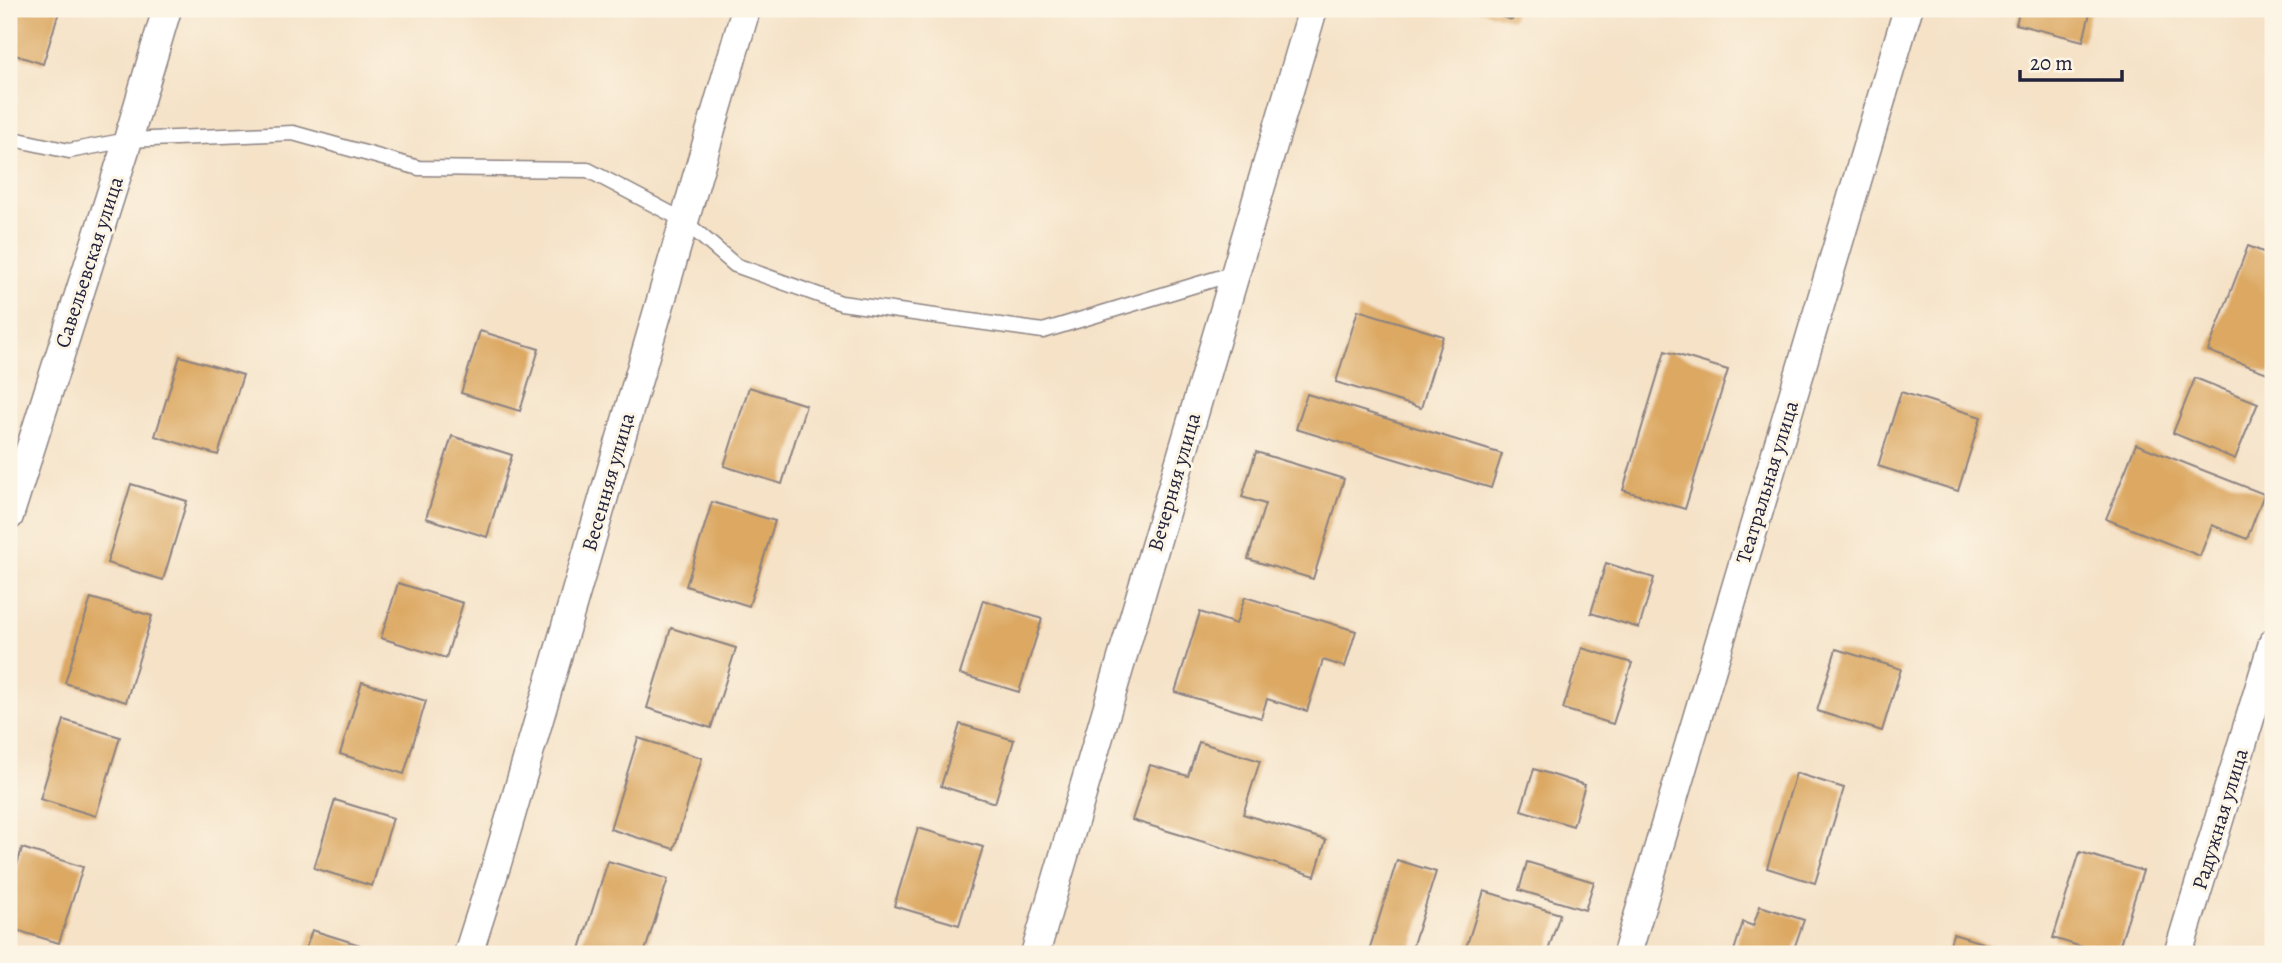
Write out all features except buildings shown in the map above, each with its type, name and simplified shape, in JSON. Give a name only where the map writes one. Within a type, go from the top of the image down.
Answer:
[{"type":"street","name":"Савельевская улица","points":[[9,516],[167,9]]},
{"type":"street","name":"Весенняя улица","points":[[468,954],[497,863],[746,9]]},
{"type":"street","name":"Вечерняя улица","points":[[1035,954],[1312,9]]},
{"type":"street","name":"Театральная улица","points":[[1627,954],[1908,9]]},
{"type":"street","name":"Радужная улица","points":[[2178,954],[2273,643]]},
{"type":"lane","points":[[9,138],[69,151],[128,140],[293,133],[419,168],[588,170],[683,220],[735,264],[841,303],[1043,331],[1235,273]]}]
